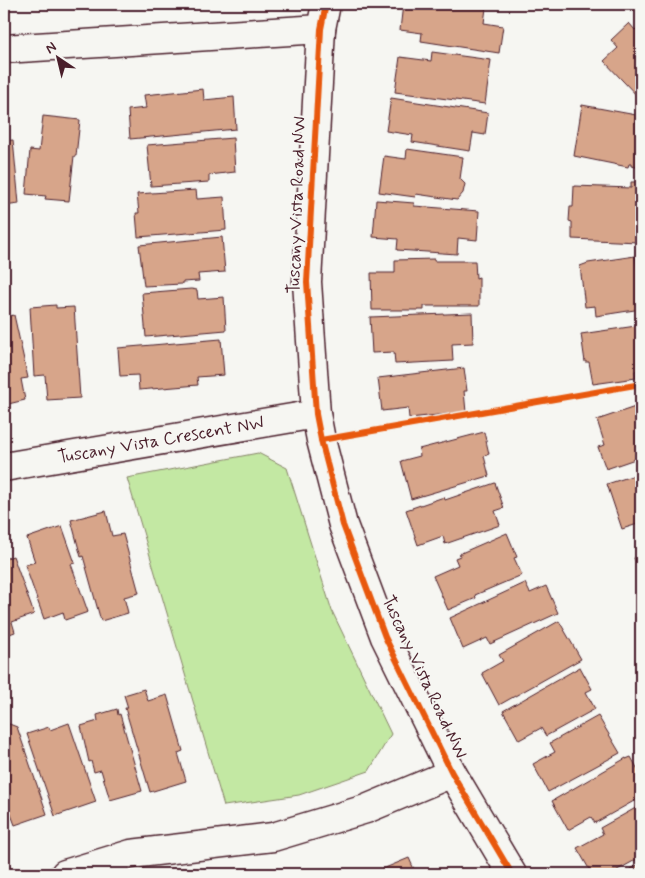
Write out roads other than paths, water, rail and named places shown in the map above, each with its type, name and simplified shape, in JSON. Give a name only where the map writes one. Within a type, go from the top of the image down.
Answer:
[{"type":"street","points":[[4,48],[324,16]]},
{"type":"street","name":"Tuscany Vista Road NW","points":[[324,16],[307,282],[316,414],[343,526],[385,637],[452,773],[512,874]]},
{"type":"street","name":"Tuscany Vista Crescent NW","points":[[4,467],[316,414]]},
{"type":"street","name":"Tuscany Vista Road NW","points":[[65,874],[131,854],[273,837],[366,809],[452,773]]}]
